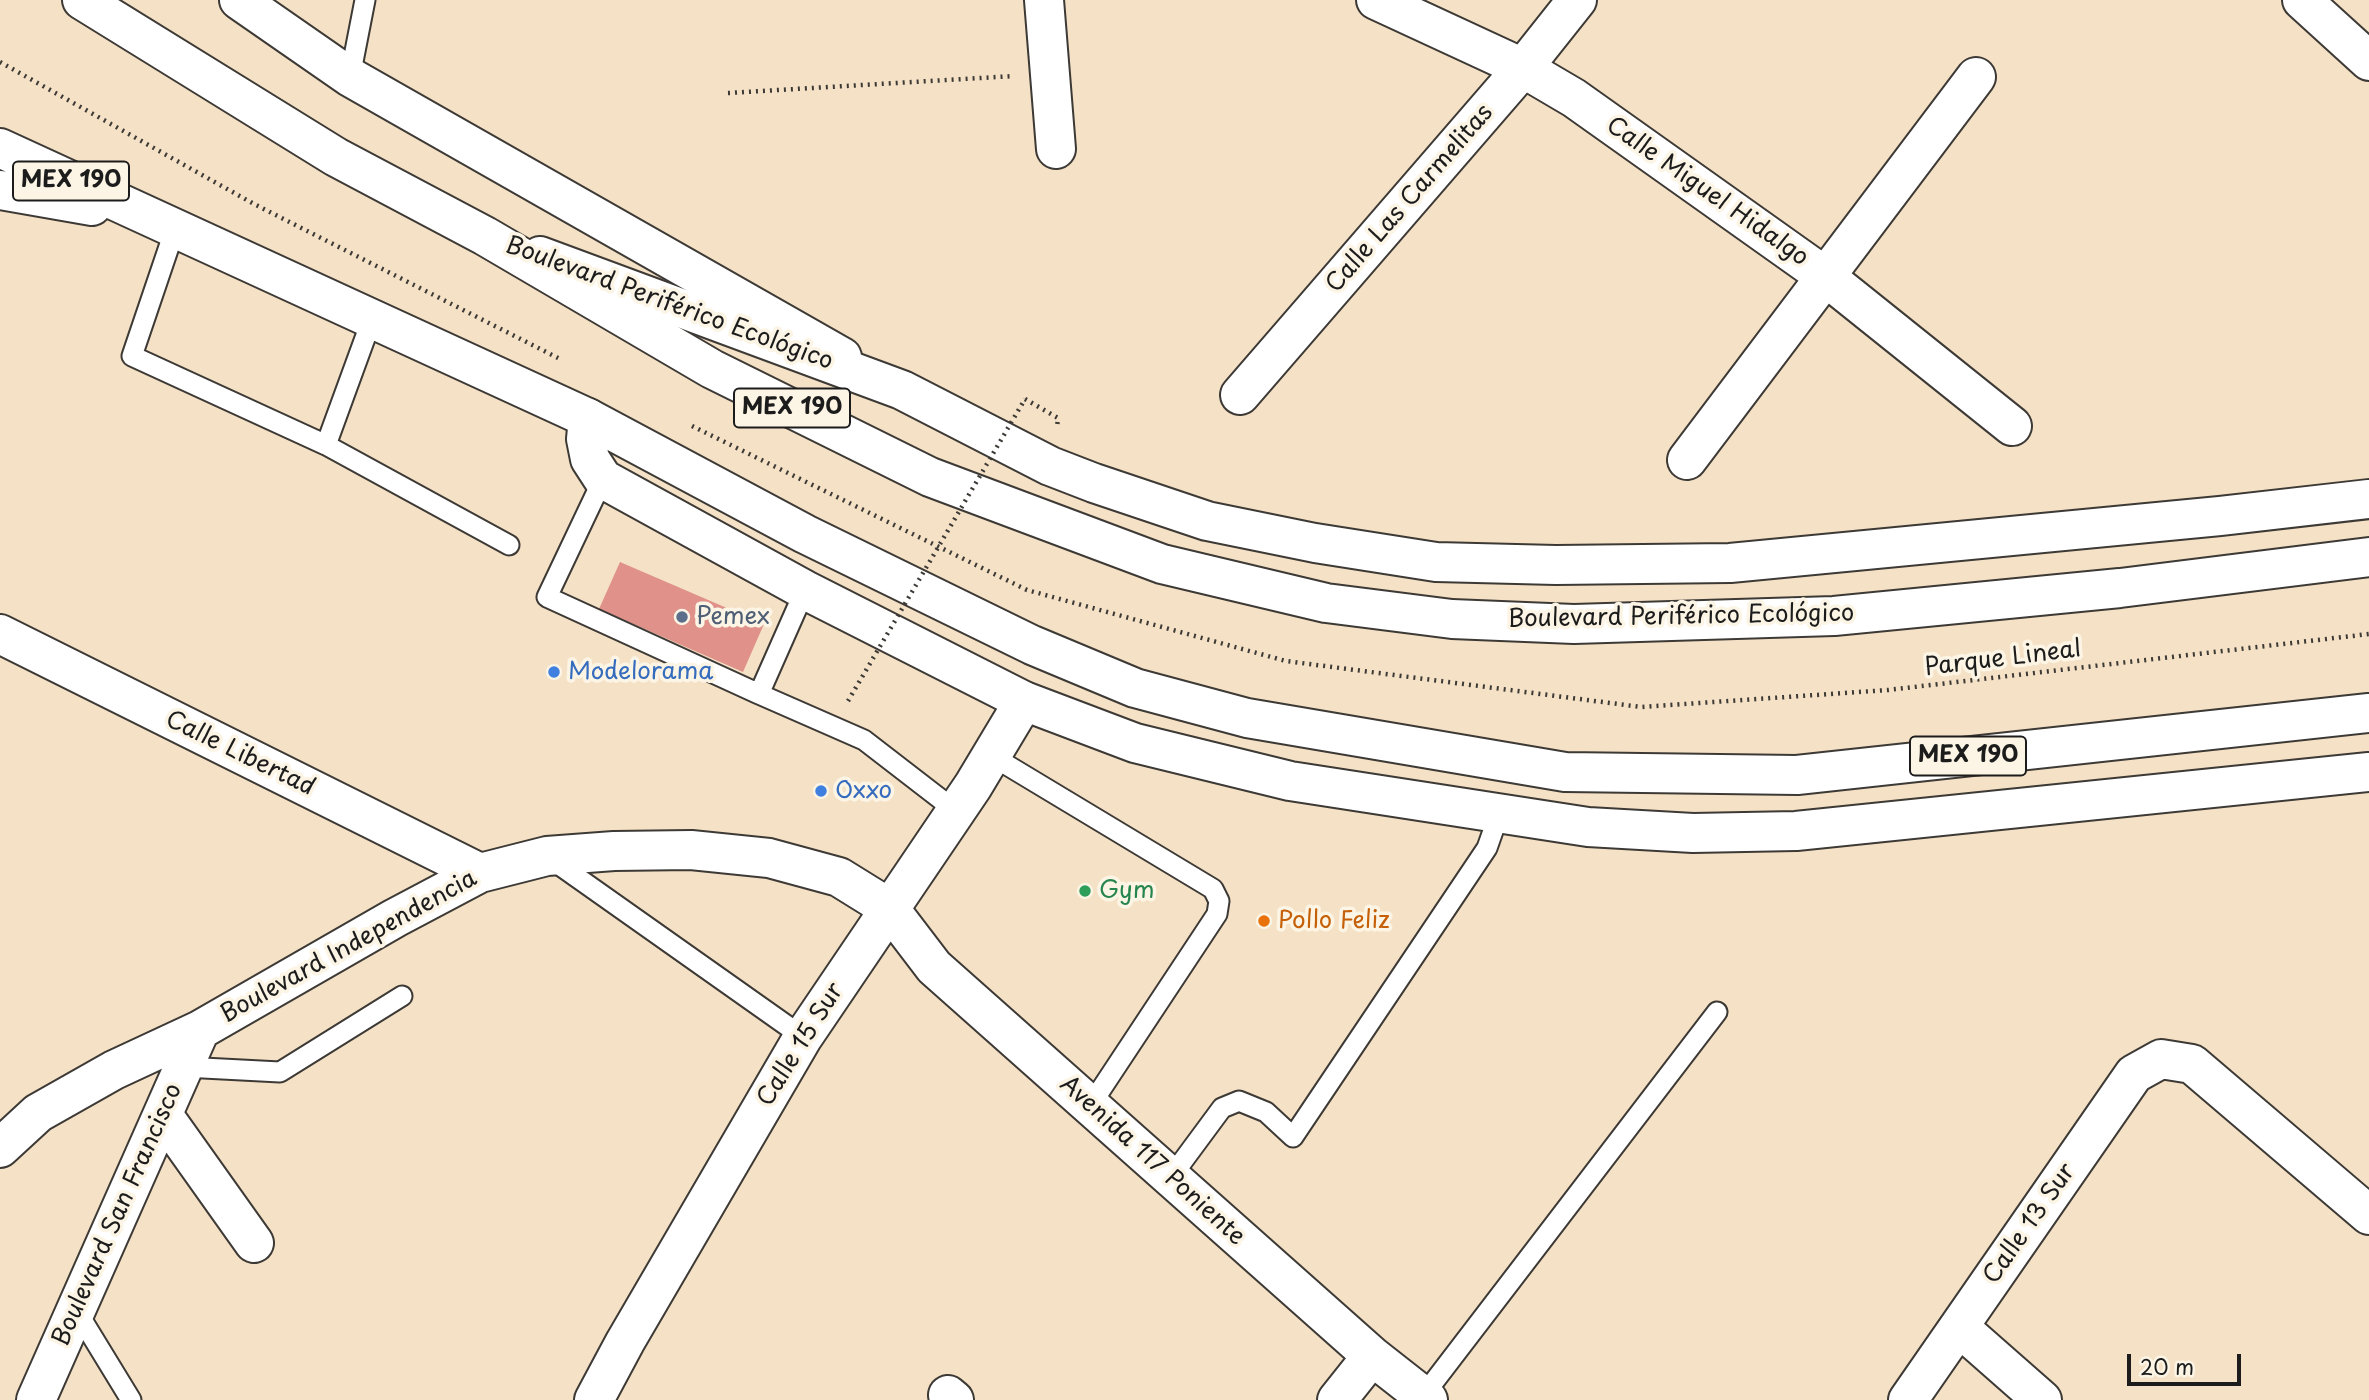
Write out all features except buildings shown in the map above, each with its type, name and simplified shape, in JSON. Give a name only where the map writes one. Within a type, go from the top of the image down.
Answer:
[{"type":"main road","name":"Boulevard Periférico Ecológico","points":[[82,0],[336,157],[485,236],[712,369],[930,477],[1162,564],[1326,603],[1452,619],[1574,624],[1834,616],[2120,588],[2369,557]]},
{"type":"main road","points":[[239,0],[350,77],[902,390]]},
{"type":"main road","points":[[1044,0],[1056,149]]},
{"type":"main road","name":"Calle Miguel Hidalgo","points":[[1376,0],[1523,68],[1574,98],[1826,277],[2012,426]]},
{"type":"main road","name":"Calle Las Carmelitas","points":[[1240,396],[1523,68],[1577,0]]},
{"type":"main road","points":[[2302,0],[2369,61]]},
{"type":"main road","points":[[1687,460],[1976,77]]},
{"type":"main road","name":"MEX 190","points":[[0,148],[588,418],[805,534],[1032,645],[1135,688],[1247,718],[1565,772],[1797,775],[2369,713]]},
{"type":"main road","points":[[0,190],[159,221]]},
{"type":"main road","name":"Boulevard Periférico Ecológico","points":[[485,236],[902,390],[1050,466],[1207,521],[1315,543],[1436,562],[1556,565],[1730,563],[2369,499]]},
{"type":"main road","points":[[588,418],[586,439],[590,459],[603,479],[805,590],[1024,701],[1135,743],[1290,781],[1588,827],[1693,833],[1796,831],[2369,772]]},
{"type":"main road","name":"Calle Libertad","points":[[0,634],[480,873]]},
{"type":"main road","name":"Calle 15 Sur","points":[[594,1400],[803,1037],[956,811],[1024,701]]},
{"type":"main road","name":"Boulevard Independencia","points":[[0,1146],[38,1113],[114,1070],[200,1030],[394,918],[480,873],[547,856],[614,851],[691,850],[769,858],[839,877],[889,908]]},
{"type":"main road","name":"Avenida 117 Poniente","points":[[889,908],[934,967],[1372,1356],[1426,1398]]},
{"type":"main road","name":"Boulevard San Francisco","points":[[36,1400],[200,1030]]},
{"type":"main road","name":"Calle 13 Sur","points":[[1909,1400],[2134,1074],[2161,1059],[2192,1064],[2369,1215]]},
{"type":"main road","points":[[163,1115],[254,1244]]},
{"type":"main road","points":[[1959,1326],[2042,1400]]},
{"type":"main road","points":[[1337,1400],[1372,1356]]},
{"type":"lane","points":[[350,77],[365,0]]},
{"type":"lane","points":[[159,221],[132,356],[326,445],[509,545]]},
{"type":"lane","points":[[326,445],[372,319]]},
{"type":"lane","points":[[603,479],[547,597],[864,740],[956,811]]},
{"type":"lane","points":[[759,694],[805,590]]},
{"type":"lane","points":[[992,756],[1213,889],[1219,901],[1217,914],[1090,1106]]},
{"type":"lane","points":[[1171,1177],[1222,1108],[1239,1101],[1266,1112],[1293,1137],[1487,848],[1499,814]]},
{"type":"lane","points":[[547,856],[803,1037]]},
{"type":"lane","points":[[184,1067],[280,1072],[402,996]]},
{"type":"lane","points":[[1426,1398],[1717,1012]]},
{"type":"lane","points":[[76,1310],[131,1400]]},
{"type":"path","points":[[728,93],[1050,74]]},
{"type":"path","points":[[848,701],[1025,398],[1058,418]]},
{"type":"path","name":"Parque Lineal","points":[[1641,707],[1888,691],[2369,634]]},
{"type":"place","name":"Pemex","points":[[682,617]]},
{"type":"place","name":"Modelorama","points":[[554,672]]},
{"type":"place","name":"Oxxo","points":[[821,791]]},
{"type":"place","name":"Gym","points":[[1085,891]]},
{"type":"place","name":"Pollo Feliz","points":[[1264,921]]}]
